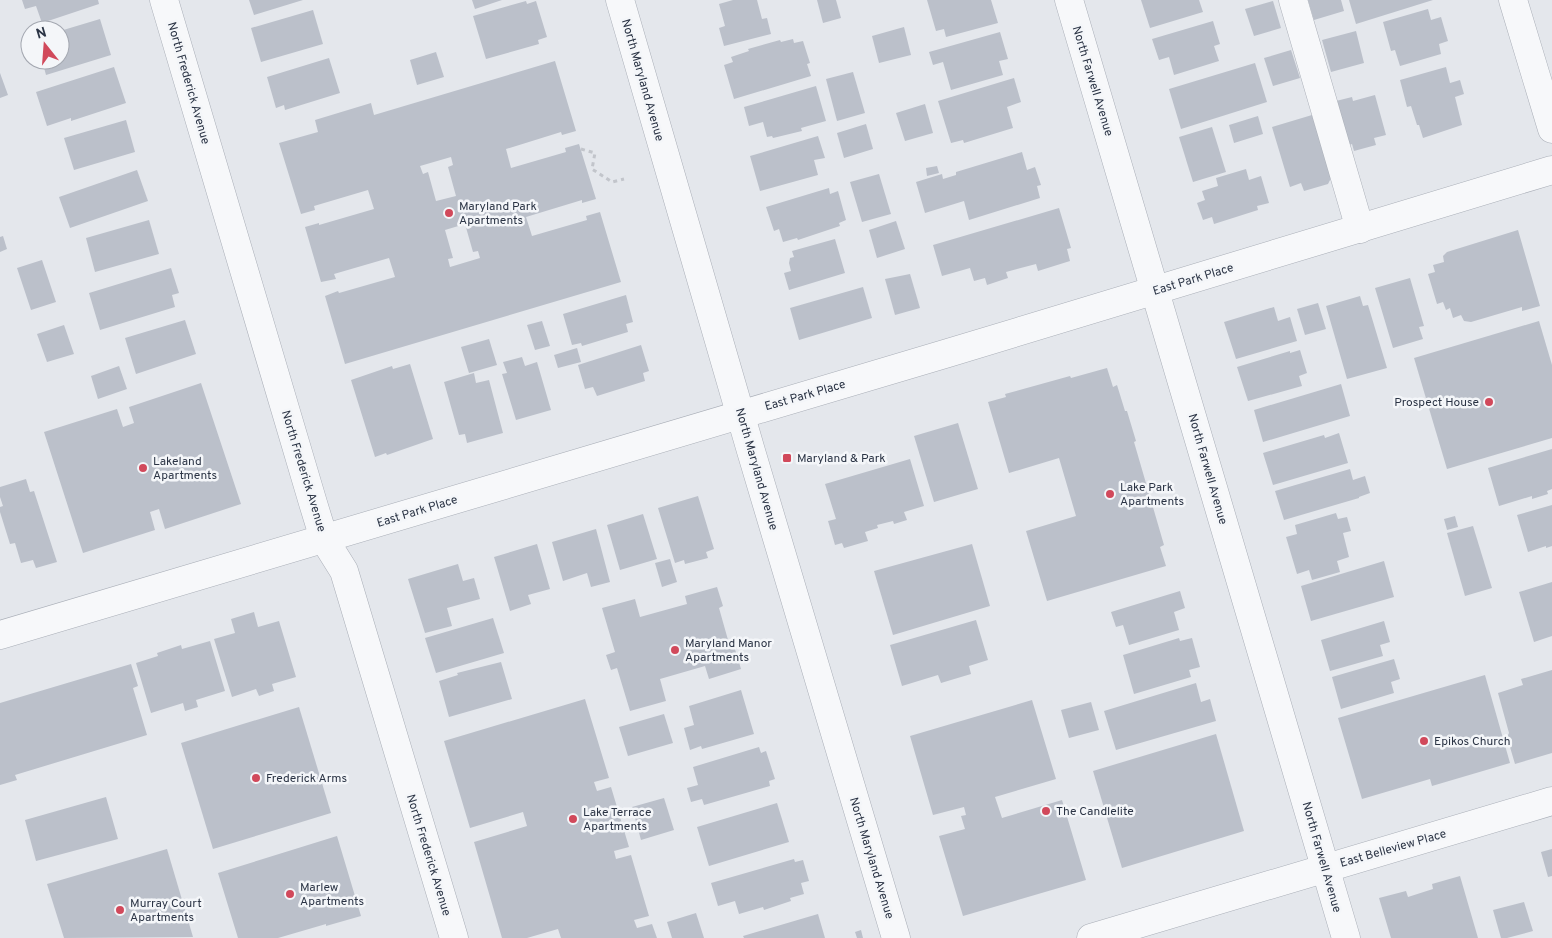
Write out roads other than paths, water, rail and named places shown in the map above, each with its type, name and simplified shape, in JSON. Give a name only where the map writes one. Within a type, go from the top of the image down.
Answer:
[{"type":"street","name":"North Frederick Avenue","points":[[164,0],[324,539],[344,571],[454,938]]},
{"type":"street","name":"North Maryland Avenue","points":[[620,0],[896,938]]},
{"type":"street","name":"North Farwell Avenue","points":[[1069,0],[1346,938]]},
{"type":"street","points":[[1293,0],[1360,229]]},
{"type":"street","points":[[1513,0],[1552,129]]},
{"type":"street","name":"East Park Place","points":[[0,635],[1156,291],[1552,170]]},
{"type":"street","name":"East Belleview Place","points":[[1095,937],[1552,801]]},
{"type":"place","name":"Maryland Park Apartments","points":[[449,213]]},
{"type":"place","name":"Prospect House","points":[[1489,402]]},
{"type":"place","name":"Maryland & Park","points":[[787,458]]},
{"type":"place","name":"Lakeland Apartments","points":[[143,468]]},
{"type":"place","name":"Lake Park Apartments","points":[[1110,494]]},
{"type":"place","name":"Maryland Manor Apartments","points":[[675,650]]},
{"type":"place","name":"Epikos Church","points":[[1424,741]]},
{"type":"place","name":"Frederick Arms","points":[[256,778]]},
{"type":"place","name":"The Candlelite","points":[[1046,811]]},
{"type":"place","name":"Lake Terrace Apartments","points":[[573,819]]},
{"type":"place","name":"Marlew Apartments","points":[[290,894]]},
{"type":"place","name":"Murray Court Apartments","points":[[120,910]]}]
